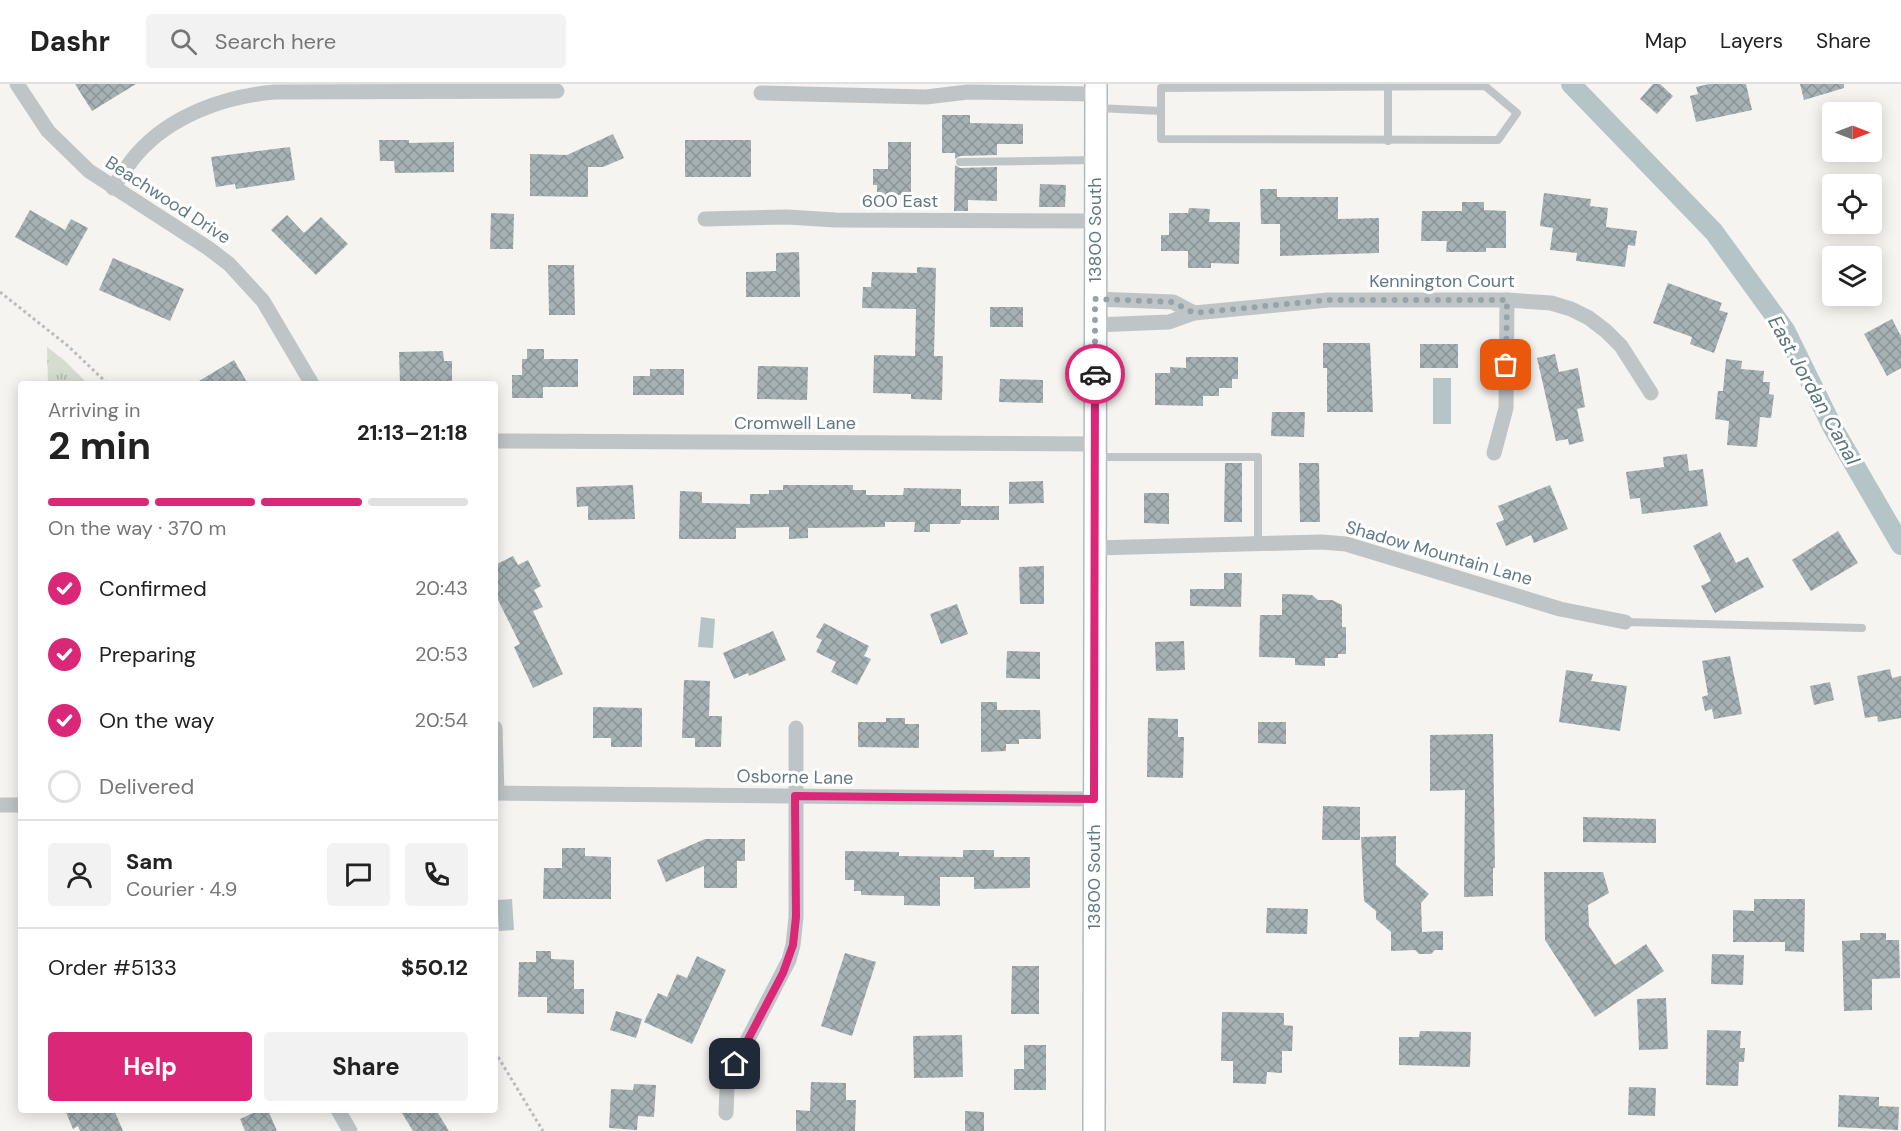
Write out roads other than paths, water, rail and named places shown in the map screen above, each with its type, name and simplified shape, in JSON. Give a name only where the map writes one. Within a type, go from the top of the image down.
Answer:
[{"type":"main road","name":"13800 South","points":[[1094,1131],[1096,95]]},
{"type":"street","name":"Beachwood Drive","points":[[17,84],[31,108],[54,138],[89,171],[229,264],[263,301],[310,381]]},
{"type":"street","points":[[113,188],[128,165],[148,142],[193,113],[234,98],[275,92],[557,91]]},
{"type":"street","points":[[761,93],[926,97],[968,92],[1096,95]]},
{"type":"street","name":"600 East","points":[[705,219],[787,217],[836,220],[1095,221]]},
{"type":"street","name":"Kennington Court","points":[[1095,299],[1173,302],[1194,313]]},
{"type":"street","name":"Kennington Court","points":[[1095,325],[1169,322],[1194,313],[1328,300],[1507,300],[1551,303],[1589,318],[1622,346],[1651,393]]},
{"type":"street","points":[[1494,453],[1506,408],[1507,300]]},
{"type":"street","name":"Cromwell Lane","points":[[498,441],[1095,451]]},
{"type":"street","name":"Shadow Mountain Lane","points":[[1095,548],[1322,542],[1346,544],[1560,609],[1625,622]]},
{"type":"street","points":[[726,1113],[728,1089],[735,1064],[783,973],[793,945],[796,917],[796,728]]},
{"type":"street","name":"Osborne Lane","points":[[498,793],[1094,799]]},
{"type":"street","points":[[0,805],[18,805]]},
{"type":"street","points":[[340,1113],[350,1131]]},
{"type":"lane","points":[[1388,86],[1388,141]]},
{"type":"lane","points":[[1388,86],[1485,86],[1517,113],[1498,141],[1161,139],[1161,88],[1388,86]]},
{"type":"lane","points":[[1096,95],[1161,111]]},
{"type":"lane","points":[[960,162],[1095,160]]},
{"type":"lane","points":[[1095,451],[1258,457],[1258,544]]},
{"type":"lane","points":[[1625,622],[1862,628]]},
{"type":"waterway","name":"East Jordan Canal","points":[[1571,84],[1714,232],[1785,330],[1833,428],[1901,545]]}]
